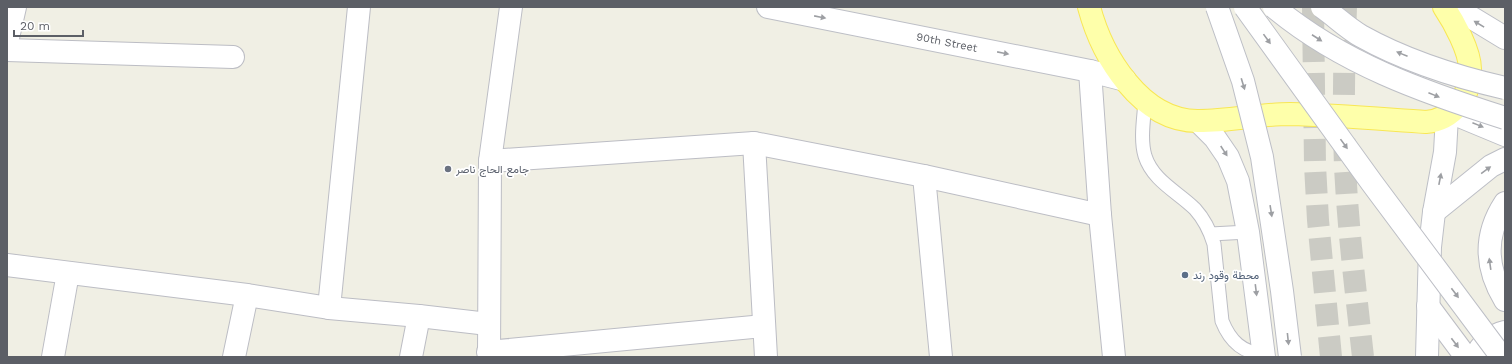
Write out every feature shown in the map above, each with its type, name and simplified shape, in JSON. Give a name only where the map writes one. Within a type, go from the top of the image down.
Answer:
[{"type":"main road","points":[[1089,7],[1097,34],[1106,52],[1125,80],[1145,101],[1166,113],[1179,118],[1198,121],[1291,114],[1426,122],[1437,121],[1450,114],[1465,95],[1470,68],[1457,29],[1444,7]]},
{"type":"street","points":[[7,42],[15,7]]},
{"type":"street","points":[[329,308],[359,7]]},
{"type":"street","points":[[511,7],[490,160],[488,355],[764,326]]},
{"type":"street","name":"90th Street","points":[[768,7],[1090,71],[1125,80]]},
{"type":"street","points":[[1217,7],[1242,81],[1262,157],[1281,284],[1290,357]]},
{"type":"street","points":[[1245,7],[1372,183],[1502,347]]},
{"type":"street","points":[[1274,7],[1287,18],[1332,48],[1381,74],[1440,97],[1505,118]]},
{"type":"street","points":[[1322,7],[1360,35],[1385,47],[1444,71],[1505,88]]},
{"type":"street","points":[[1454,7],[1505,38]]},
{"type":"street","points":[[7,50],[233,57]]},
{"type":"street","points":[[1090,71],[1100,215],[1114,357]]},
{"type":"street","points":[[1427,357],[1428,306],[1434,212],[1450,114],[1505,135]]},
{"type":"street","points":[[1198,121],[1215,138],[1228,157],[1238,181],[1248,232],[1264,356]]},
{"type":"street","points":[[490,160],[754,143],[924,176],[1100,215]]},
{"type":"street","points":[[754,143],[766,357]]},
{"type":"street","points":[[1434,212],[1491,166],[1505,159]]},
{"type":"street","points":[[924,176],[941,357]]},
{"type":"street","points":[[1505,203],[1493,225],[1488,249],[1492,273],[1505,300]]},
{"type":"street","points":[[7,265],[247,295],[329,308],[488,324]]},
{"type":"street","points":[[52,357],[68,273]]},
{"type":"street","points":[[234,357],[247,295]]},
{"type":"street","points":[[1428,306],[1466,357]]},
{"type":"street","points":[[411,357],[419,316]]},
{"type":"street","points":[[1476,357],[1486,342],[1498,334],[1502,347]]},
{"type":"lane","points":[[1145,101],[1143,140],[1144,154],[1148,165],[1162,182],[1194,208],[1211,234],[1214,244],[1222,321],[1226,333],[1234,342],[1245,350],[1264,356]]},
{"type":"lane","points":[[1211,234],[1248,232]]},
{"type":"tunnel","points":[[1313,7],[1315,165],[1318,220],[1331,357]]},
{"type":"tunnel","points":[[1346,7],[1344,86],[1346,190],[1363,357]]},
{"type":"place","name":"جامع الحاج ناصر","points":[[448,169]]},
{"type":"place","name":"محطة وقود رند","points":[[1185,275]]}]
